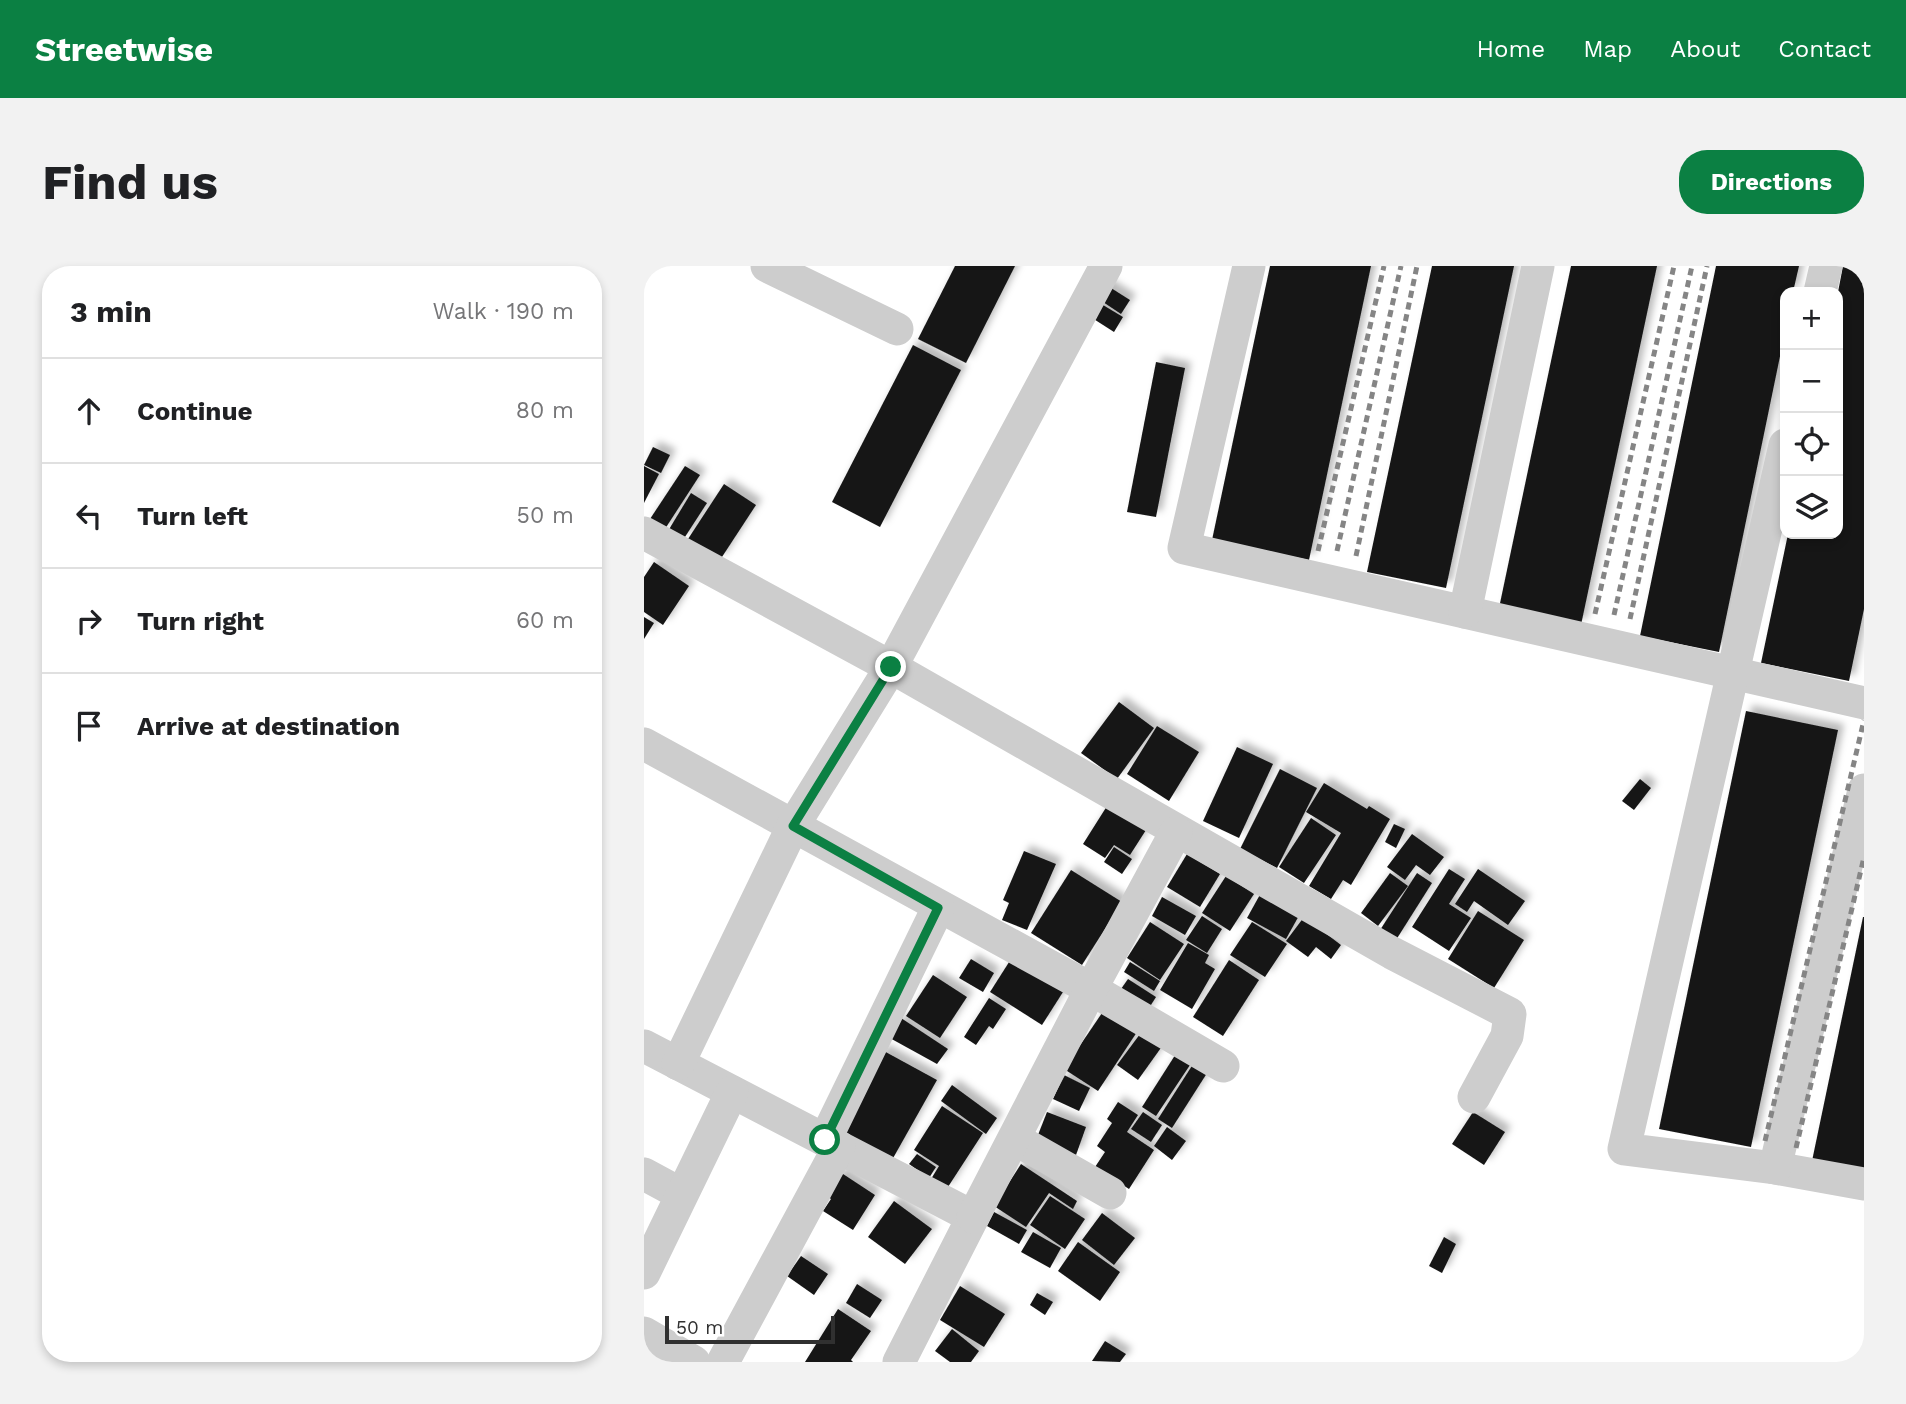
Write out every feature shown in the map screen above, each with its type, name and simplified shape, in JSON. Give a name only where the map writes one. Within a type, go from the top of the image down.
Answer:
[{"type":"street","points":[[767,266],[897,329]]},
{"type":"street","points":[[678,1064],[793,826],[891,667],[1106,266]]},
{"type":"street","points":[[1249,266],[1184,548],[1864,703]]},
{"type":"street","points":[[1465,612],[1538,266]]},
{"type":"street","points":[[1821,287],[1826,266]]},
{"type":"street","points":[[1780,466],[1624,1149],[1775,1168],[1864,1184]]},
{"type":"street","points":[[644,533],[891,667],[1392,953],[1510,1014],[1507,1036],[1474,1097]]},
{"type":"street","points":[[644,744],[938,908],[1091,989],[1223,1066]]},
{"type":"street","points":[[1775,1168],[1864,790]]},
{"type":"street","points":[[899,1362],[1091,989],[1176,832]]},
{"type":"street","points":[[723,1362],[832,1144],[938,908]]},
{"type":"street","points":[[644,1046],[973,1217]]},
{"type":"street","points":[[644,1273],[732,1092]]},
{"type":"street","points":[[1016,1139],[1110,1193]]},
{"type":"street","points":[[644,1174],[681,1194]]},
{"type":"street","points":[[644,1333],[694,1362]]},
{"type":"building","points":[[955,266],[1015,266],[966,363],[918,339]]},
{"type":"building","points":[[1270,266],[1371,266],[1309,560],[1212,540]]},
{"type":"building","points":[[1432,266],[1514,266],[1446,588],[1367,572]]},
{"type":"building","points":[[1571,266],[1657,266],[1581,625],[1499,608]]},
{"type":"building","points":[[1716,266],[1799,266],[1794,287],[1780,287],[1780,356],[1719,652],[1640,636]]},
{"type":"building","points":[[1843,266],[1864,266],[1864,609],[1849,681],[1761,663],[1787,539],[1843,539],[1843,287],[1839,287]]},
{"type":"building","points":[[1100,281],[1130,300],[1121,314],[1091,294]]},
{"type":"building","points":[[1098,302],[1123,317],[1114,332],[1089,316]]},
{"type":"building","points":[[913,345],[961,370],[880,527],[832,502]]},
{"type":"building","points":[[1156,362],[1185,368],[1156,517],[1127,512]]},
{"type":"building","points":[[653,447],[670,455],[661,473],[644,465]]},
{"type":"building","points":[[644,466],[659,474],[644,503]]},
{"type":"building","points":[[685,466],[700,475],[663,532],[648,522]]},
{"type":"building","points":[[724,484],[756,505],[720,560],[688,539]]},
{"type":"building","points":[[691,493],[707,503],[683,540],[668,531]]},
{"type":"building","points":[[654,562],[689,586],[663,625],[644,612],[644,577]]},
{"type":"building","points":[[644,617],[654,623],[644,639]]},
{"type":"building","points":[[1119,702],[1154,728],[1117,779],[1081,753]]},
{"type":"building","points":[[1746,711],[1838,730],[1751,1147],[1659,1129]]},
{"type":"building","points":[[1157,726],[1199,752],[1169,801],[1127,774]]},
{"type":"building","points":[[1237,747],[1273,764],[1239,838],[1203,821]]},
{"type":"building","points":[[1280,769],[1317,788],[1277,868],[1240,849]]},
{"type":"building","points":[[1640,779],[1651,788],[1634,810],[1622,801]]},
{"type":"building","points":[[1324,783],[1367,809],[1369,806],[1390,819],[1351,885],[1343,880],[1331,899],[1309,886],[1341,833],[1306,812]]},
{"type":"building","points":[[1107,806],[1146,830],[1130,855],[1114,845],[1105,858],[1083,844]]},
{"type":"building","points":[[1311,818],[1336,835],[1304,883],[1279,867]]},
{"type":"building","points":[[1394,824],[1405,829],[1396,848],[1385,842]]},
{"type":"building","points":[[1412,834],[1444,857],[1430,875],[1416,865],[1405,880],[1387,867]]},
{"type":"building","points":[[1114,847],[1132,859],[1122,874],[1104,862]]},
{"type":"building","points":[[1024,851],[1056,864],[1027,930],[1002,920],[1009,903],[1003,900]]},
{"type":"building","points":[[1187,854],[1220,874],[1200,907],[1167,887]]},
{"type":"building","points":[[1449,869],[1465,879],[1449,904],[1471,918],[1449,951],[1412,927]]},
{"type":"building","points":[[1478,869],[1525,901],[1508,925],[1474,901],[1467,912],[1455,904]]},
{"type":"building","points":[[1071,870],[1122,902],[1082,965],[1031,933]]},
{"type":"building","points":[[1390,873],[1408,886],[1378,926],[1361,913]]},
{"type":"building","points":[[1417,873],[1432,883],[1396,940],[1380,930]]},
{"type":"building","points":[[1226,876],[1254,894],[1230,931],[1202,913]]},
{"type":"building","points":[[1262,891],[1301,912],[1286,939],[1247,918]]},
{"type":"building","points":[[1162,897],[1196,916],[1185,935],[1152,916]]},
{"type":"building","points":[[1478,911],[1524,940],[1494,988],[1448,959]]},
{"type":"building","points":[[1202,916],[1222,929],[1207,953],[1186,940]]},
{"type":"building","points":[[1304,917],[1341,945],[1331,959],[1316,947],[1308,957],[1286,941]]},
{"type":"building","points":[[1864,917],[1864,1171],[1812,1161]]},
{"type":"building","points":[[1150,922],[1184,944],[1160,980],[1127,958]]},
{"type":"building","points":[[1252,922],[1287,944],[1265,977],[1230,955]]},
{"type":"building","points":[[1188,943],[1209,955],[1205,963],[1215,969],[1192,1009],[1160,990]]},
{"type":"building","points":[[971,959],[994,973],[983,992],[959,978]]},
{"type":"building","points":[[1011,959],[1063,992],[1042,1025],[990,992]]},
{"type":"building","points":[[1229,960],[1259,980],[1223,1036],[1193,1017]]},
{"type":"building","points":[[1130,962],[1160,981],[1154,991],[1124,972]]},
{"type":"building","points":[[933,975],[967,997],[940,1038],[906,1016]]},
{"type":"building","points":[[1128,979],[1156,997],[1144,1016],[1116,996]]},
{"type":"building","points":[[989,998],[1006,1009],[993,1029],[989,1026],[976,1045],[964,1037]]},
{"type":"building","points":[[1104,1010],[1137,1032],[1098,1091],[1064,1069]]},
{"type":"building","points":[[901,1018],[948,1049],[937,1064],[888,1037]]},
{"type":"building","points":[[1143,1030],[1163,1045],[1138,1080],[1117,1065]]},
{"type":"building","points":[[1179,1049],[1194,1059],[1156,1116],[1142,1107]]},
{"type":"building","points":[[882,1050],[937,1080],[892,1160],[837,1129]]},
{"type":"building","points":[[1195,1061],[1209,1070],[1172,1128],[1158,1119]]},
{"type":"building","points":[[1064,1075],[1090,1088],[1079,1111],[1053,1099]]},
{"type":"building","points":[[952,1085],[997,1118],[986,1134],[941,1101]]},
{"type":"building","points":[[1118,1102],[1138,1115],[1127,1132],[1154,1150],[1129,1189],[1095,1167],[1105,1152],[1097,1146],[1112,1123],[1107,1119]]},
{"type":"building","points":[[942,1106],[983,1133],[946,1190],[931,1179],[939,1166],[914,1150]]},
{"type":"building","points":[[1047,1112],[1086,1127],[1076,1155],[1036,1140]]},
{"type":"building","points":[[1143,1112],[1162,1125],[1151,1142],[1131,1129]]},
{"type":"building","points":[[1473,1112],[1505,1132],[1484,1165],[1452,1144]]},
{"type":"building","points":[[1167,1127],[1186,1141],[1172,1160],[1154,1146]]},
{"type":"building","points":[[917,1154],[936,1167],[929,1178],[909,1164]]},
{"type":"building","points":[[1021,1164],[1077,1201],[1073,1209],[1049,1193],[1026,1227],[994,1206]]},
{"type":"building","points":[[840,1172],[875,1195],[853,1230],[823,1211],[831,1199],[825,1195]]},
{"type":"building","points":[[1050,1196],[1085,1219],[1065,1249],[1030,1225]]},
{"type":"building","points":[[894,1201],[932,1229],[905,1264],[868,1237]]},
{"type":"building","points":[[994,1212],[1027,1230],[1019,1244],[987,1226]]},
{"type":"building","points":[[1102,1213],[1135,1238],[1114,1265],[1082,1240]]},
{"type":"building","points":[[1033,1232],[1061,1248],[1050,1268],[1021,1252]]},
{"type":"building","points":[[1444,1237],[1456,1244],[1442,1273],[1429,1266]]},
{"type":"building","points":[[1078,1242],[1120,1272],[1100,1301],[1058,1271]]},
{"type":"building","points":[[801,1256],[828,1274],[814,1295],[787,1276]]},
{"type":"building","points":[[857,1284],[882,1300],[870,1318],[846,1303]]},
{"type":"building","points":[[960,1286],[1005,1314],[984,1347],[940,1320]]},
{"type":"building","points":[[1037,1293],[1053,1302],[1045,1315],[1030,1305]]},
{"type":"building","points":[[838,1309],[871,1331],[851,1360],[853,1362],[805,1362]]},
{"type":"building","points":[[952,1329],[979,1351],[971,1362],[950,1362],[935,1351]]},
{"type":"building","points":[[1105,1341],[1126,1354],[1120,1362],[1092,1361]]},
{"type":"railway","points":[[1318,551],[1384,266]]},
{"type":"railway","points":[[1337,551],[1401,266]]},
{"type":"railway","points":[[1356,556],[1417,266]]},
{"type":"railway","points":[[1595,614],[1674,266]]},
{"type":"railway","points":[[1614,615],[1692,266]]},
{"type":"railway","points":[[1630,619],[1707,266]]},
{"type":"railway","points":[[1765,1141],[1864,720]]},
{"type":"railway","points":[[1796,1148],[1864,857]]},
{"type":"route","points":[[825,1140],[938,908],[793,826],[891,667]]}]
